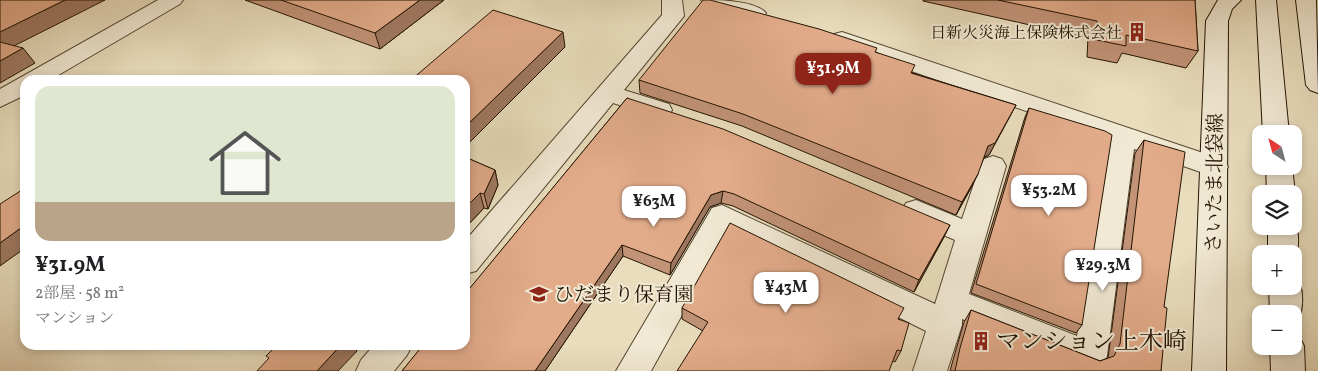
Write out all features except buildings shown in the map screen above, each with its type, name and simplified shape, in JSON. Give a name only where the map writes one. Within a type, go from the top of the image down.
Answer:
[{"type":"street","points":[[42,75],[173,0]]},
{"type":"street","points":[[470,256],[674,16],[672,0]]},
{"type":"street","points":[[711,0],[777,20]]},
{"type":"street","name":"さいたま北袋線","points":[[1209,371],[1217,20],[1223,6],[1231,0]]},
{"type":"street","points":[[1266,0],[1275,125]]},
{"type":"street","points":[[1306,0],[1318,85]]},
{"type":"street","points":[[824,34],[880,50],[1215,167]]},
{"type":"street","points":[[0,99],[20,88]]},
{"type":"street","points":[[607,93],[678,116]]},
{"type":"street","points":[[633,371],[722,216],[949,313],[1090,356],[1123,135]]},
{"type":"street","points":[[930,371],[993,166]]},
{"type":"street","points":[[892,201],[972,235]]},
{"type":"street","points":[[373,371],[391,350]]},
{"type":"street","points":[[1287,355],[1288,371]]},
{"type":"place","name":"日新火災海上保険株式会社","points":[[1137,32]]},
{"type":"place","name":"ひだまり保育園","points":[[539,294]]},
{"type":"place","name":"マンション上木崎","points":[[981,341]]}]
